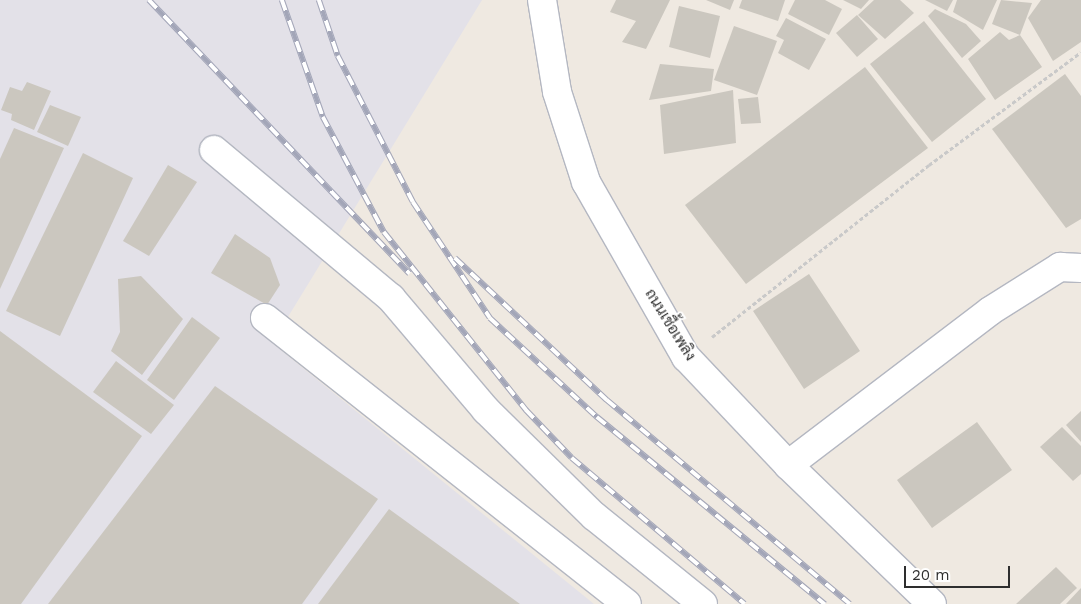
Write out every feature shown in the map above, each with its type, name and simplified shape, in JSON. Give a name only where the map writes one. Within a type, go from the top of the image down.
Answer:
[{"type":"street","name":"ถนนเชื้อเพลิง","points":[[542,0],[557,92],[586,182],[686,357],[788,465],[932,604]]},
{"type":"street","points":[[214,150],[391,298],[486,410],[594,516],[703,604]]},
{"type":"street","points":[[788,465],[990,311],[1060,267],[1081,268]]},
{"type":"street","points":[[264,318],[627,604]]},
{"type":"path","points":[[686,357],[929,165],[1081,52]]},
{"type":"shaded area","points":[[0,0],[482,0],[272,343],[594,604],[0,604]]},
{"type":"building","points":[[616,0],[670,0],[646,49],[622,42],[636,21],[610,12]]},
{"type":"building","points":[[706,0],[734,0],[730,10]]},
{"type":"building","points":[[742,0],[785,0],[778,21],[739,8]]},
{"type":"building","points":[[795,0],[825,0],[842,9],[829,35],[788,14]]},
{"type":"building","points":[[843,0],[869,0],[861,9]]},
{"type":"building","points":[[874,0],[900,0],[914,13],[885,39],[858,15]]},
{"type":"building","points":[[925,0],[953,0],[947,11]]},
{"type":"building","points":[[957,0],[997,0],[983,30],[953,12]]},
{"type":"building","points":[[1001,0],[1032,3],[1020,35],[992,24]]},
{"type":"building","points":[[1041,0],[1081,0],[1081,42],[1053,61],[1028,18]]},
{"type":"building","points":[[679,6],[720,16],[710,58],[669,47]]},
{"type":"building","points":[[935,9],[966,24],[981,41],[962,58],[928,16]]},
{"type":"building","points":[[857,15],[878,39],[857,57],[836,33]]},
{"type":"building","points":[[786,18],[826,39],[809,70],[778,53],[784,40],[776,36]]},
{"type":"building","points":[[924,21],[986,99],[932,142],[870,64]]},
{"type":"building","points":[[734,26],[777,41],[757,95],[714,80]]},
{"type":"building","points":[[1000,32],[1009,40],[1020,35],[1042,67],[995,100],[968,59]]},
{"type":"building","points":[[660,64],[714,69],[711,91],[649,100]]},
{"type":"building","points":[[865,67],[928,148],[746,284],[685,205]]},
{"type":"building","points":[[1065,74],[1081,96],[1081,219],[1066,228],[992,129]]},
{"type":"building","points":[[27,82],[51,91],[34,130],[11,120],[12,114],[1,110],[10,87],[22,91]]},
{"type":"building","points":[[733,90],[736,143],[664,154],[660,105]]},
{"type":"building","points":[[758,97],[761,123],[741,124],[738,99]]},
{"type":"building","points":[[50,105],[81,117],[68,146],[37,132]]},
{"type":"building","points":[[14,128],[64,148],[0,289],[0,159]]},
{"type":"building","points":[[83,153],[133,178],[60,336],[6,311]]},
{"type":"building","points":[[168,165],[197,182],[149,256],[123,241]]},
{"type":"building","points":[[235,234],[270,258],[280,285],[267,305],[211,273]]},
{"type":"building","points":[[809,274],[860,351],[804,389],[753,311]]},
{"type":"building","points":[[141,276],[183,319],[142,375],[111,351],[120,332],[118,279]]},
{"type":"building","points":[[192,317],[220,338],[174,400],[147,380]]},
{"type":"building","points":[[0,331],[142,436],[21,604],[0,604]]},
{"type":"building","points":[[116,361],[174,405],[151,434],[93,392]]},
{"type":"building","points":[[215,386],[378,499],[302,604],[48,604]]},
{"type":"building","points":[[1081,411],[1081,442],[1066,425]]},
{"type":"building","points":[[977,422],[1012,470],[932,528],[897,480]]},
{"type":"building","points":[[1062,427],[1081,446],[1081,474],[1073,481],[1040,447]]},
{"type":"building","points":[[389,509],[520,604],[318,604]]},
{"type":"building","points":[[1056,567],[1077,588],[1060,604],[1016,604]]},
{"type":"building","points":[[1081,588],[1081,604],[1066,604]]},
{"type":"railway","points":[[149,0],[410,274]]},
{"type":"railway","points":[[282,0],[323,117],[384,232],[526,410],[572,458],[745,604]]},
{"type":"railway","points":[[319,0],[338,56],[413,202],[490,318],[597,417],[825,604]]},
{"type":"railway","points":[[455,258],[607,400],[850,604]]}]
